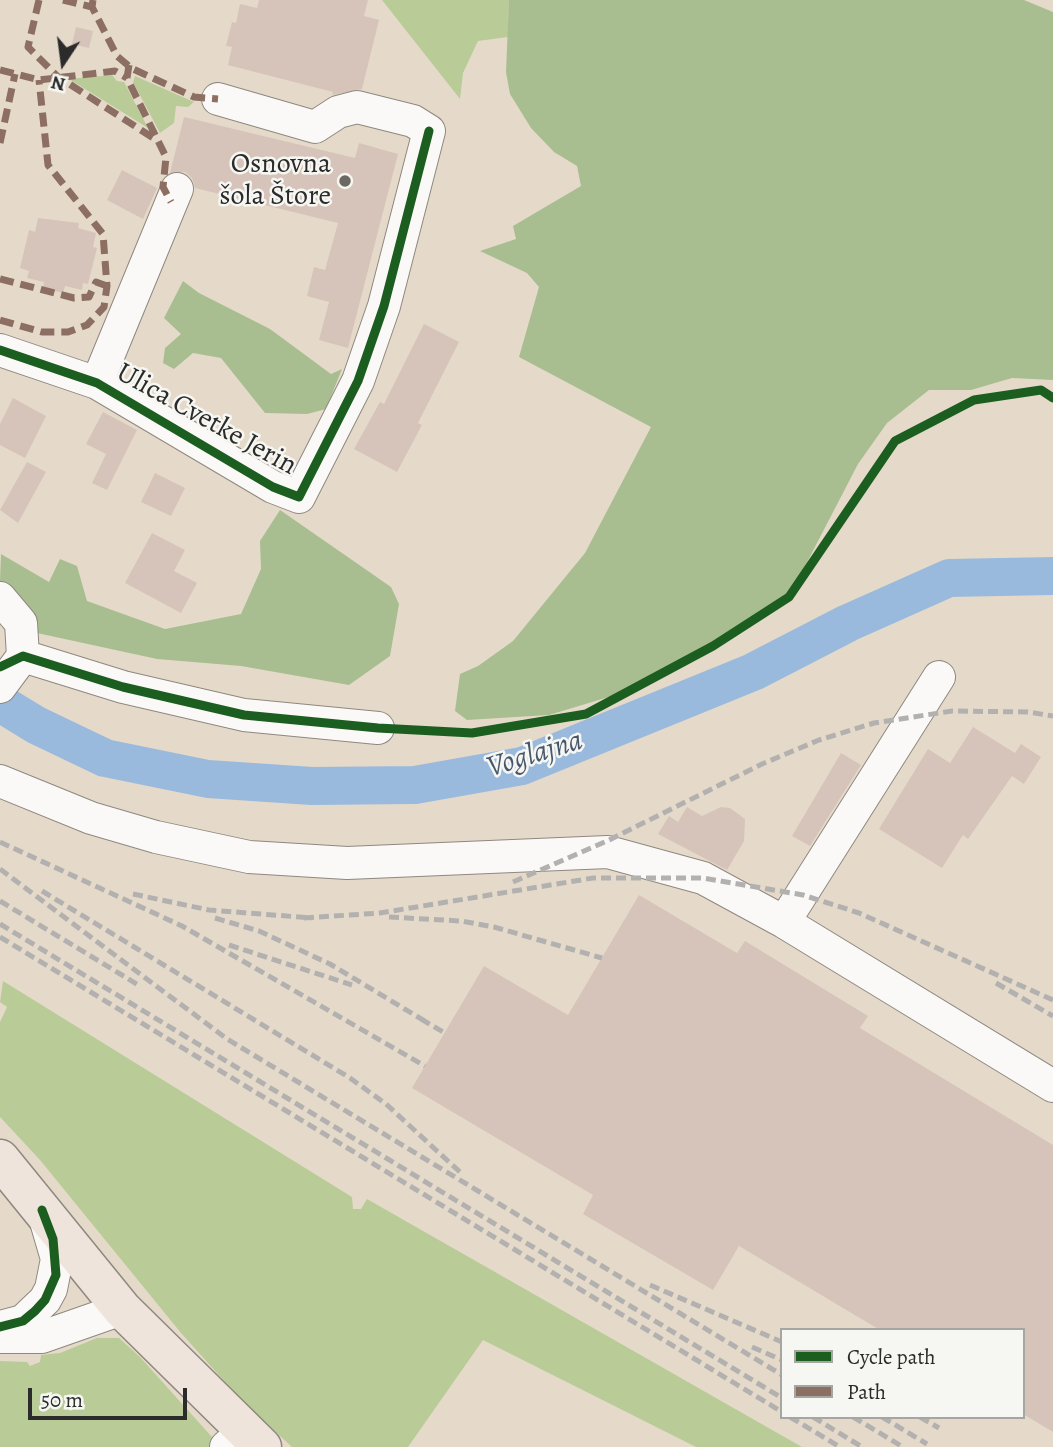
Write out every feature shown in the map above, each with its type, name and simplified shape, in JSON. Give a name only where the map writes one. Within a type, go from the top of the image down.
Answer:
[{"type":"main road","points":[[0,1159],[122,1309],[244,1442]]},
{"type":"street","name":"Ulica Cvetke Jerin","points":[[0,350],[97,383],[273,487],[299,497],[358,381],[384,306],[429,131],[413,121],[357,107],[338,111],[315,127],[218,99]]},
{"type":"street","points":[[97,383],[177,189]]},
{"type":"street","points":[[0,598],[21,623],[10,673],[123,687],[244,715],[378,728]]},
{"type":"street","points":[[784,922],[939,677]]},
{"type":"street","points":[[0,781],[104,822],[156,837],[248,856],[348,863],[608,852],[703,878],[784,922],[1053,1086]]},
{"type":"street","points":[[0,1327],[23,1321],[35,1311],[45,1300],[56,1275],[53,1238],[41,1210]]},
{"type":"street","points":[[0,1337],[42,1337],[122,1309]]},
{"type":"green space","points":[[382,0],[509,0],[508,37],[478,41],[463,73],[460,99]]},
{"type":"green space","points":[[509,0],[1024,0],[1053,12],[1053,380],[1012,378],[971,390],[929,390],[887,423],[858,464],[789,597],[728,638],[612,696],[549,715],[467,720],[455,711],[460,674],[478,666],[513,641],[585,553],[651,427],[519,357],[539,287],[527,273],[480,251],[516,239],[513,226],[581,186],[577,166],[554,152],[531,128],[510,94],[506,72]]},
{"type":"green space","points":[[112,75],[117,81],[124,82],[148,128],[69,79]]},
{"type":"green space","points":[[135,76],[194,102],[188,107],[176,106],[174,123],[160,133],[133,82]]},
{"type":"green space","points":[[183,281],[199,293],[270,329],[331,374],[342,369],[326,409],[307,414],[265,413],[221,358],[193,353],[174,369],[163,363],[165,348],[181,334],[164,318]]},
{"type":"green space","points":[[280,510],[391,587],[399,604],[390,656],[349,685],[241,666],[157,659],[37,633],[27,606],[0,581],[1,554],[49,582],[60,559],[77,566],[87,601],[165,629],[241,614],[261,569],[260,541]]},
{"type":"green space","points":[[3,981],[352,1197],[353,1209],[361,1209],[367,1199],[802,1447],[696,1447],[483,1340],[408,1447],[292,1447],[244,1403],[181,1333],[40,1160],[0,1117],[0,1022],[7,1007],[0,1002]]},
{"type":"green space","points":[[97,1338],[119,1338],[140,1357],[212,1437],[209,1447],[0,1447],[0,1361],[27,1362],[30,1366],[40,1362],[41,1355],[60,1353]]},
{"type":"building","points":[[259,0],[368,0],[364,16],[379,20],[362,89],[332,95],[333,92],[228,65],[232,47],[226,46],[232,22],[236,23],[240,4],[257,8]]},
{"type":"building","points":[[76,27],[93,31],[89,48],[72,44]]},
{"type":"building","points":[[184,117],[355,158],[359,143],[398,154],[348,348],[319,340],[329,302],[307,296],[314,267],[325,270],[338,223],[195,188],[192,178],[185,172],[170,173]]},
{"type":"building","points":[[122,170],[157,188],[143,219],[107,200]]},
{"type":"building","points":[[38,218],[79,223],[78,228],[96,233],[93,247],[97,248],[88,284],[83,283],[82,290],[65,286],[63,293],[43,288],[44,282],[27,278],[29,271],[20,268],[29,230],[35,232]]},
{"type":"building","points":[[424,324],[459,342],[418,423],[422,425],[397,472],[354,449],[380,402],[384,404]]},
{"type":"building","points":[[13,398],[46,416],[25,458],[0,445],[0,424]]},
{"type":"building","points":[[103,412],[137,430],[107,490],[92,483],[106,454],[86,444]]},
{"type":"building","points":[[27,462],[46,472],[18,523],[0,510]]},
{"type":"building","points":[[155,473],[185,488],[171,516],[141,502]]},
{"type":"building","points":[[152,533],[185,550],[174,571],[197,583],[181,613],[125,583]]},
{"type":"building","points":[[973,727],[1015,753],[1021,744],[1041,757],[1024,784],[1012,776],[968,839],[963,835],[942,868],[879,829],[928,749],[950,763]]},
{"type":"building","points":[[841,753],[861,765],[810,846],[792,836]]},
{"type":"building","points":[[687,807],[702,816],[721,807],[730,808],[745,819],[744,841],[727,870],[658,834],[669,816],[678,822]]},
{"type":"building","points":[[639,895],[737,953],[745,941],[868,1016],[860,1028],[1053,1145],[1053,1432],[1025,1415],[1025,1328],[877,1328],[739,1246],[713,1290],[583,1214],[593,1195],[412,1088],[484,966],[568,1015]]},
{"type":"waterway","name":"Voglajna","points":[[0,703],[36,725],[105,758],[208,779],[312,786],[415,785],[522,766],[753,672],[848,623],[949,578],[1053,576]]},
{"type":"railway","points":[[513,882],[609,840],[762,764],[819,740],[874,723],[952,711],[1028,712],[1053,716]]},
{"type":"railway","points":[[0,842],[182,926],[425,1066]]},
{"type":"railway","points":[[0,869],[227,1039],[780,1374]]},
{"type":"railway","points":[[304,918],[380,913],[593,878],[703,878],[803,895],[859,913],[1053,1000]]},
{"type":"railway","points":[[42,891],[350,1078],[386,1104],[461,1173]]},
{"type":"railway","points":[[133,894],[209,910],[312,918]]},
{"type":"railway","points":[[0,901],[140,986]]},
{"type":"railway","points":[[389,917],[461,921],[494,927],[602,958]]},
{"type":"railway","points":[[215,918],[259,931],[330,964],[428,1023]]},
{"type":"railway","points":[[0,924],[780,1397]]},
{"type":"railway","points":[[0,937],[780,1411]]},
{"type":"railway","points":[[229,945],[352,985]]},
{"type":"railway","points":[[996,983],[1053,1016]]},
{"type":"railway","points":[[421,1019],[445,1033]]},
{"type":"railway","points":[[650,1285],[780,1341]]},
{"type":"railway","points":[[752,1347],[780,1359]]},
{"type":"railway","points":[[793,1419],[840,1447]]},
{"type":"railway","points":[[816,1419],[862,1447]]},
{"type":"railway","points":[[856,1419],[903,1447]]},
{"type":"railway","points":[[885,1419],[927,1444]]},
{"type":"railway","points":[[923,1419],[939,1428]]},
{"type":"marked path","points":[[39,0],[28,47],[57,76],[158,141]]},
{"type":"marked path","points":[[63,0],[92,7]]},
{"type":"marked path","points":[[93,0],[92,7],[117,56],[131,68],[194,97],[218,99]]},
{"type":"marked path","points":[[129,65],[127,78],[166,157],[163,187],[171,202]]},
{"type":"marked path","points":[[0,70],[39,80],[115,71],[127,78]]},
{"type":"marked path","points":[[0,143],[15,74]]},
{"type":"marked path","points":[[0,320],[42,332],[68,332],[87,325],[104,307],[107,286],[103,234],[48,165],[39,80]]},
{"type":"marked path","points":[[0,279],[74,298],[89,297],[96,282],[107,286]]},
{"type":"cycle path","points":[[0,350],[97,383],[273,487],[299,497],[358,381],[384,306],[429,131]]},
{"type":"cycle path","points":[[0,667],[23,656],[123,687],[244,715],[378,728],[472,733],[586,714],[713,646],[789,597],[895,441],[974,400],[1041,390],[1053,398]]},
{"type":"cycle path","points":[[0,1327],[23,1321],[35,1311],[45,1300],[56,1275],[53,1239],[42,1210]]},
{"type":"place","name":"Osnovna šola Štore","points":[[345,181]]}]
